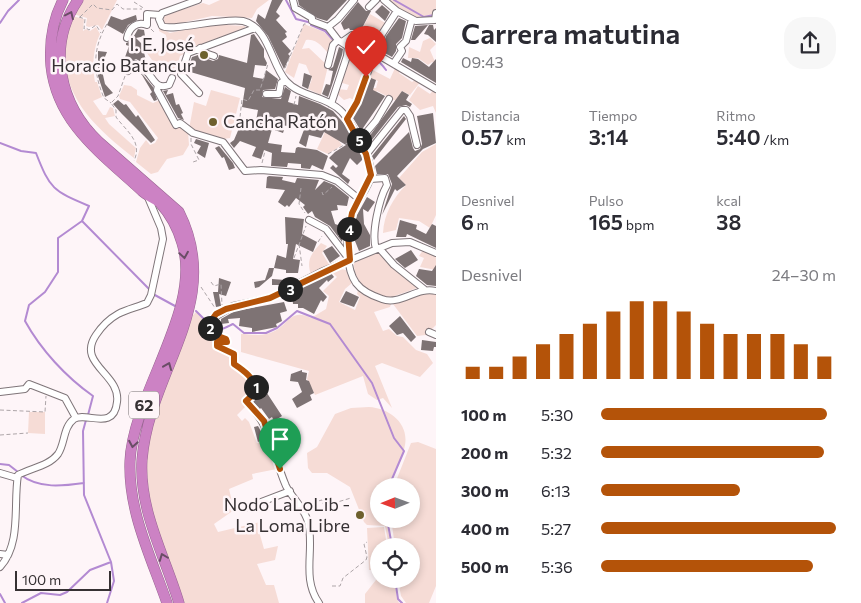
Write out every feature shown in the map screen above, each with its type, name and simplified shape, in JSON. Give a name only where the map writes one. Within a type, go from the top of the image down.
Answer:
[{"type":"highway","name":"62","points":[[64,0],[50,37],[53,77],[63,108],[82,136],[151,192],[179,212],[191,243],[195,268],[193,298],[156,398],[142,460],[144,496],[148,516],[179,603]]},
{"type":"highway","name":"62","points":[[78,0],[75,15],[66,20],[60,49],[60,65],[66,94],[72,109],[88,131],[130,168],[151,192],[175,226],[183,244],[186,265],[179,309],[138,420],[130,461],[132,492],[140,527],[167,603]]},
{"type":"street","points":[[160,16],[166,10],[198,0]]},
{"type":"street","points":[[293,0],[296,8],[311,21],[328,27],[343,46],[394,63],[436,89]]},
{"type":"street","points":[[328,27],[338,19],[354,0]]},
{"type":"street","points":[[370,6],[376,0]]},
{"type":"street","points":[[384,0],[397,11],[419,22],[435,20],[435,15]]},
{"type":"street","points":[[347,119],[357,102],[382,34],[397,11]]},
{"type":"street","points":[[127,38],[129,31],[135,26],[146,25],[146,12],[160,16]]},
{"type":"street","points":[[160,16],[162,26],[168,29],[220,21],[244,22],[255,28],[263,37],[272,61],[284,78],[294,87],[341,110],[358,139],[370,167],[370,179],[359,199],[349,226],[350,260],[356,284],[383,300],[391,301],[424,289],[434,290]]},
{"type":"street","points":[[394,63],[402,51],[400,47],[406,41],[412,19]]},
{"type":"street","points":[[199,93],[180,74],[186,54],[255,28]]},
{"type":"street","points":[[328,65],[352,35],[365,35],[366,30]]},
{"type":"street","points":[[331,104],[343,46]]},
{"type":"street","points":[[200,48],[202,52],[214,56]]},
{"type":"street","points":[[128,71],[135,64],[147,71],[158,85],[157,90],[176,125],[180,123],[191,131],[223,142],[245,171],[261,170],[322,175],[337,181],[359,199]]},
{"type":"street","points":[[158,85],[168,85],[172,78]]},
{"type":"street","points":[[266,94],[279,94],[284,78]]},
{"type":"street","points":[[358,139],[376,121],[389,99]]},
{"type":"street","points":[[366,155],[402,110],[406,110],[410,116],[417,145]]},
{"type":"street","points":[[370,179],[385,178],[388,185],[382,194],[373,239],[377,248],[394,265],[424,289]]},
{"type":"street","points":[[0,567],[8,555],[15,527],[18,474],[48,462],[57,456],[68,425],[76,418],[83,417],[99,420],[110,415],[116,408],[116,392],[92,357],[91,344],[106,323],[122,312],[147,303],[152,292],[163,239],[151,192]]},
{"type":"street","points":[[309,220],[326,229],[350,260]]},
{"type":"street","points":[[221,311],[240,304],[270,298],[377,248],[403,241],[436,253]]},
{"type":"street","points":[[429,332],[436,336]]},
{"type":"street","points":[[0,392],[25,389],[29,384],[65,398],[76,418]]},
{"type":"street","points":[[258,390],[246,401],[259,415],[268,430],[277,461],[290,491],[300,505],[308,522],[309,582],[319,603]]},
{"type":"street","points":[[0,473],[17,478]]},
{"type":"street","points":[[248,507],[290,491]]},
{"type":"street","points":[[0,554],[8,555]]},
{"type":"path","points":[[134,2],[146,12]]},
{"type":"path","points":[[75,15],[93,4],[97,8],[112,10],[117,4],[124,9],[146,12]]},
{"type":"path","points":[[75,15],[85,19],[84,29],[89,30],[96,26],[101,34]]},
{"type":"path","points":[[284,78],[304,24],[311,21]]},
{"type":"path","points":[[107,24],[101,34],[96,51],[95,70],[104,98],[111,102],[116,110],[116,117],[131,132],[138,147],[136,158],[130,168]]},
{"type":"path","points":[[240,116],[242,99],[248,101],[254,90],[260,90],[265,69],[272,61]]},
{"type":"path","points":[[111,102],[118,96],[128,71]]},
{"type":"path","points":[[191,131],[190,140],[199,160],[193,162]]},
{"type":"path","points":[[328,154],[358,139]]},
{"type":"path","points":[[261,170],[264,151]]},
{"type":"path","points":[[322,192],[323,195],[326,193],[337,181]]},
{"type":"path","points":[[294,258],[298,243],[309,220],[299,204],[301,188]]},
{"type":"path","points":[[298,243],[302,266]]},
{"type":"path","points":[[211,282],[214,286],[221,284],[221,311]]},
{"type":"path","points":[[200,286],[221,311]]},
{"type":"path","points":[[221,311],[216,314],[209,324],[218,336],[226,339],[227,342],[217,342],[217,346],[234,354],[234,364],[251,375],[258,390]]},
{"type":"path","points":[[0,410],[45,412],[46,390]]},
{"type":"path","points":[[0,435],[28,433]]},
{"type":"path","points":[[300,505],[322,500],[324,506],[351,498]]},
{"type":"path","points":[[332,586],[340,586],[343,578],[366,560],[364,544],[367,542]]},
{"type":"shaded area","points":[[81,0],[117,0],[102,30],[98,25],[86,26],[87,18],[73,14]]},
{"type":"shaded area","points":[[220,0],[269,0],[257,9],[252,18],[212,16],[168,26],[164,23],[164,17],[168,14],[203,3],[209,5]]},
{"type":"shaded area","points":[[386,0],[436,0],[436,11],[433,19],[415,19]]},
{"type":"shaded area","points":[[370,14],[387,24],[381,34],[363,27]]},
{"type":"shaded area","points":[[72,16],[84,19],[83,31],[86,29],[90,31],[96,27],[100,34],[94,58],[94,70],[95,82],[97,82],[102,97],[93,101],[103,115],[106,115],[110,107],[113,108],[115,116],[105,118],[109,124],[136,148],[134,158],[95,124],[75,97],[65,65],[65,46]]},
{"type":"shaded area","points":[[209,24],[245,26],[245,29],[212,40],[180,56],[175,73],[163,71],[144,49],[143,43],[149,40],[152,47],[156,50],[163,50],[166,35],[159,31],[159,28],[170,33]]},
{"type":"shaded area","points":[[304,24],[324,32],[334,42],[330,55],[319,44],[310,40],[306,40],[302,49],[309,48],[328,66],[321,95],[308,89],[312,79],[306,65],[299,63],[294,78],[285,72]]},
{"type":"shaded area","points":[[430,38],[436,44],[430,50],[436,64],[432,62],[428,65],[418,58],[408,58],[409,47],[420,52],[423,41]]},
{"type":"shaded area","points":[[347,51],[374,54],[356,101],[350,98],[344,100],[336,93],[337,89],[347,90],[349,85],[339,82]]},
{"type":"shaded area","points":[[396,66],[401,69],[399,73],[412,82],[417,79],[421,81],[410,95],[402,91],[396,101],[377,91],[370,105],[362,110],[356,107],[359,100],[367,103],[373,88],[376,88],[378,81],[368,77],[371,69],[390,79]]},
{"type":"shaded area","points":[[124,85],[131,86],[137,90],[137,95],[153,103],[160,100],[180,125],[188,131],[189,145],[183,155],[167,159],[158,172],[151,174],[136,162],[140,148],[146,140],[150,145],[155,143],[158,138],[130,102],[120,99],[119,96]]},
{"type":"shaded area","points":[[418,86],[430,94],[434,89],[436,90],[436,113],[433,106],[420,110],[409,100]]},
{"type":"shaded area","name":"Cancha Ratón","points":[[211,90],[240,98],[230,138],[223,139],[189,129],[194,102],[206,106]]},
{"type":"shaded area","points":[[325,132],[335,136],[342,145],[328,154],[317,149]]},
{"type":"shaded area","points":[[436,144],[436,215],[430,228],[419,221],[399,218],[396,230],[383,233],[385,219],[390,207],[406,185],[399,178],[422,152]]},
{"type":"shaded area","points":[[321,243],[327,246],[322,253],[330,266],[311,275],[309,261]]},
{"type":"shaded area","points":[[423,250],[436,256],[436,270],[420,267],[424,258],[419,256]]},
{"type":"shaded area","points":[[379,251],[420,287],[389,298],[376,294],[364,286],[354,270],[354,263]]},
{"type":"shaded area","points":[[335,268],[346,270],[352,283],[345,289],[339,302],[355,310],[360,297],[357,294],[358,290],[379,301],[391,304],[390,307],[374,312],[383,331],[389,329],[397,336],[403,337],[416,350],[427,354],[433,363],[420,377],[382,363],[375,366],[392,408],[383,398],[377,400],[368,394],[363,376],[315,395],[307,379],[309,371],[241,352],[241,334],[257,335],[273,332],[292,317],[303,315],[311,318],[326,309],[329,296],[323,291],[337,277],[331,271]]},
{"type":"shaded area","points":[[419,293],[436,293],[436,325],[426,335],[417,336],[393,304]]},
{"type":"shaded area","points":[[196,312],[218,335],[226,339],[227,342],[217,342],[217,346],[234,354],[234,364],[248,375],[256,386],[258,391],[245,401],[246,406],[237,415],[242,421],[245,418],[249,422],[257,443],[269,438],[277,469],[252,474],[253,479],[229,489],[234,510],[214,524],[218,532],[260,522],[260,535],[264,549],[278,546],[275,560],[257,564],[266,585],[274,585],[279,603],[183,603],[155,519],[148,484],[147,467],[152,428],[171,370],[193,315]]},
{"type":"shaded area","points":[[369,407],[384,410],[396,418],[404,430],[404,450],[391,478],[370,478],[370,525],[364,522],[350,487],[327,473],[312,473],[308,468],[307,453],[317,447],[335,414],[351,408]]},
{"type":"shaded area","points":[[29,412],[45,412],[45,434],[28,433]]},
{"type":"shaded area","points":[[418,442],[436,449],[436,586],[429,603],[406,603],[401,596],[400,588],[420,588],[420,538],[394,538],[392,528],[420,528],[420,478],[397,478],[411,443]]},
{"type":"shaded area","points":[[367,528],[384,528],[386,538],[370,538],[370,570],[369,570]]},
{"type":"shaded area","points":[[385,528],[388,528],[390,538],[387,538]]},
{"type":"shaded area","points":[[370,588],[395,588],[399,603],[365,603],[365,594]]},
{"type":"building","points":[[272,0],[283,0],[276,12],[280,16],[276,20],[287,32],[285,33],[287,37],[282,41],[291,51],[288,54],[290,56],[284,69],[268,36],[256,21],[258,14],[265,19]]},
{"type":"building","points":[[298,0],[347,0],[327,21],[317,18],[299,5]]},
{"type":"building","points":[[358,2],[366,11],[371,11],[361,30],[350,30],[349,28],[344,30],[341,23]]},
{"type":"building","points":[[382,5],[390,12],[385,21],[375,12]]},
{"type":"building","points":[[136,15],[137,20],[128,25],[123,34],[107,25],[111,16],[122,20]]},
{"type":"building","points":[[399,18],[406,21],[402,38],[396,44],[396,51],[392,57],[381,51],[386,36]]},
{"type":"building","points":[[428,25],[415,40],[411,40],[415,26]]},
{"type":"building","points":[[429,25],[433,25],[434,30],[436,28],[436,42],[424,34]]},
{"type":"building","points":[[138,29],[144,30],[145,36],[136,38],[142,44],[147,65],[136,59],[130,62],[124,60],[129,46],[126,43],[131,41]]},
{"type":"building","points":[[371,32],[377,34],[374,42],[369,40],[365,47],[351,42],[368,39]]},
{"type":"building","points":[[254,34],[264,49],[264,57],[267,63],[266,66],[255,65],[253,77],[264,79],[266,70],[278,79],[275,89],[263,90],[262,97],[281,99],[285,87],[291,91],[288,102],[298,105],[299,96],[320,104],[333,111],[347,127],[363,159],[357,165],[350,158],[342,174],[350,180],[348,184],[330,168],[333,165],[336,168],[338,166],[329,158],[346,145],[324,132],[321,138],[309,135],[306,147],[299,143],[305,127],[275,125],[284,130],[283,133],[272,129],[268,143],[282,145],[281,152],[295,153],[298,147],[317,150],[328,156],[323,170],[312,165],[310,169],[301,168],[301,164],[288,163],[287,167],[271,166],[272,153],[264,150],[261,159],[252,156],[256,147],[240,141],[234,148],[230,143],[234,140],[240,126],[238,125],[240,117],[256,121],[258,110],[242,107],[245,88],[187,71],[192,57],[198,55],[213,61],[218,59],[219,55],[247,63],[251,35]]},
{"type":"building","points":[[339,47],[343,49],[342,55],[328,97],[322,94],[326,84],[330,85],[333,71],[328,70],[333,67]]},
{"type":"building","points":[[98,51],[107,52],[102,64],[103,75],[105,84],[113,93],[105,97],[98,76]]},
{"type":"building","points":[[403,58],[411,62],[412,58],[418,59],[429,67],[436,59],[436,83],[401,62]]},
{"type":"building","points":[[136,70],[143,75],[153,87],[157,100],[154,101],[150,94],[152,92],[142,75]]},
{"type":"building","points":[[304,73],[312,76],[308,89],[302,86]]},
{"type":"building","points":[[371,78],[376,80],[373,90],[385,96],[361,131],[353,118]]},
{"type":"building","points":[[168,90],[166,95],[173,93],[176,105],[179,104],[184,120],[178,118],[163,91]]},
{"type":"building","points":[[402,91],[409,95],[406,100],[412,104],[410,107],[406,105],[398,107],[368,145],[366,141]]},
{"type":"building","points":[[118,100],[124,105],[126,104],[136,117],[138,115],[155,140],[151,143],[122,114],[113,104]]},
{"type":"building","points":[[433,113],[436,143],[423,149],[397,176],[406,185],[397,191],[395,189],[382,215],[392,184],[388,174],[377,174],[375,166],[409,132],[413,148],[415,151],[420,149],[422,144],[417,116]]},
{"type":"building","points":[[404,116],[406,119],[374,160],[372,156]]},
{"type":"building","points":[[196,139],[209,143],[205,158],[197,153],[201,146],[194,143]]},
{"type":"building","points":[[219,146],[235,168],[229,170],[224,157],[222,158],[215,148]]},
{"type":"building","points":[[267,177],[283,177],[282,180],[295,183],[297,178],[319,180],[315,190],[324,181],[334,185],[349,197],[347,206],[337,205],[338,210],[331,211],[335,224],[341,226],[338,236],[343,234],[342,242],[330,226],[315,217],[312,211],[308,214],[303,207],[305,205],[296,198],[289,207],[287,205],[285,207],[278,202],[285,190],[266,188]]},
{"type":"building","points":[[367,197],[375,202],[368,212],[363,209],[364,224],[370,235],[370,246],[359,251],[353,236],[353,230],[357,215]]},
{"type":"building","points":[[285,217],[304,219],[302,234],[317,242],[313,252],[296,244],[293,259],[300,260],[298,273],[286,273],[286,270],[274,268],[277,255],[286,258],[288,244],[286,244]]},
{"type":"building","points":[[400,220],[417,225],[416,229],[426,234],[432,224],[436,226],[436,248],[407,234],[406,237],[396,237]]},
{"type":"building","points":[[332,246],[340,256],[330,263],[323,251]]},
{"type":"building","points":[[411,250],[418,260],[405,268],[395,259]]},
{"type":"building","points":[[436,265],[436,286],[427,285],[416,276],[419,269],[432,271]]},
{"type":"building","points":[[269,268],[274,268],[272,276],[255,288],[254,282],[265,280]]},
{"type":"building","points":[[331,273],[334,277],[328,282],[327,280],[319,288],[327,297],[323,302],[321,300],[314,314],[303,308],[298,308],[298,304],[293,304],[292,292]]},
{"type":"building","points":[[219,278],[231,282],[226,296],[219,294],[221,306],[216,307],[213,292],[218,292]]},
{"type":"building","points":[[272,279],[285,280],[284,285],[272,285]]},
{"type":"building","points":[[346,291],[359,297],[354,307],[340,302]]},
{"type":"building","points":[[284,302],[287,311],[280,313],[282,321],[276,324],[277,327],[252,332],[252,328],[239,326],[240,318],[228,319],[229,323],[221,324],[221,319],[235,311]]},
{"type":"building","points":[[400,316],[416,337],[411,342],[403,333],[397,335],[389,326]]},
{"type":"building","points":[[422,340],[436,342],[436,347],[434,347],[433,351],[421,350]]},
{"type":"building","points":[[302,370],[302,372],[307,373],[306,380],[309,381],[314,393],[310,395],[312,400],[297,408],[292,399],[302,392],[298,382],[290,381],[291,374]]},
{"type":"building","points":[[263,387],[282,416],[274,421],[272,417],[269,419],[261,408],[253,402],[262,393]]},
{"type":"building","points":[[258,426],[265,439],[258,442],[254,427]]},
{"type":"waterway","points":[[0,23],[19,0]]},
{"type":"waterway","points":[[286,0],[296,19],[312,23],[311,25],[325,31],[334,41]]},
{"type":"waterway","points":[[394,0],[424,17],[434,15]]},
{"type":"waterway","points":[[351,52],[374,58],[386,70]]},
{"type":"waterway","points":[[0,143],[21,151],[36,153],[49,182],[60,192],[89,206],[82,221],[58,238],[58,272],[45,292],[29,305],[25,321],[31,332],[55,362],[93,396],[88,415]]},
{"type":"waterway","points":[[82,221],[150,290]]},
{"type":"waterway","points":[[153,294],[175,306]]},
{"type":"waterway","points":[[196,311],[207,322]]},
{"type":"waterway","points":[[210,324],[218,329],[223,329],[233,324],[244,333],[266,333],[277,328],[297,311],[330,324],[372,383],[394,438],[404,451],[392,478]]},
{"type":"waterway","points":[[86,420],[83,431],[84,495],[111,562],[114,581],[107,603]]},
{"type":"waterway","points":[[0,464],[9,465],[18,472]]},
{"type":"waterway","points":[[21,475],[35,483],[51,485],[84,483]]},
{"type":"waterway","points":[[389,528],[391,538]]},
{"type":"waterway","points":[[22,603],[41,593],[60,595],[67,592],[90,570],[111,562]]},
{"type":"waterway","points":[[396,588],[398,599],[402,603]]},
{"type":"waterway","points":[[0,594],[5,603]]},
{"type":"place","name":"I. E. José Horacio Batancur","points":[[204,55]]},
{"type":"place","name":"Cancha Ratón","points":[[213,122]]},
{"type":"place","name":"Nodo LaLoLib - La Loma Libre","points":[[360,515]]},
{"type":"route","points":[[280,469],[264,421],[246,401],[258,390],[251,375],[234,364],[234,354],[226,352],[217,346],[217,342],[227,342],[226,339],[218,336],[209,327],[209,322],[216,314],[226,309],[270,298],[321,272],[350,260],[348,234],[352,213],[369,183],[371,175],[366,154],[347,119],[357,102],[366,77]]}]
